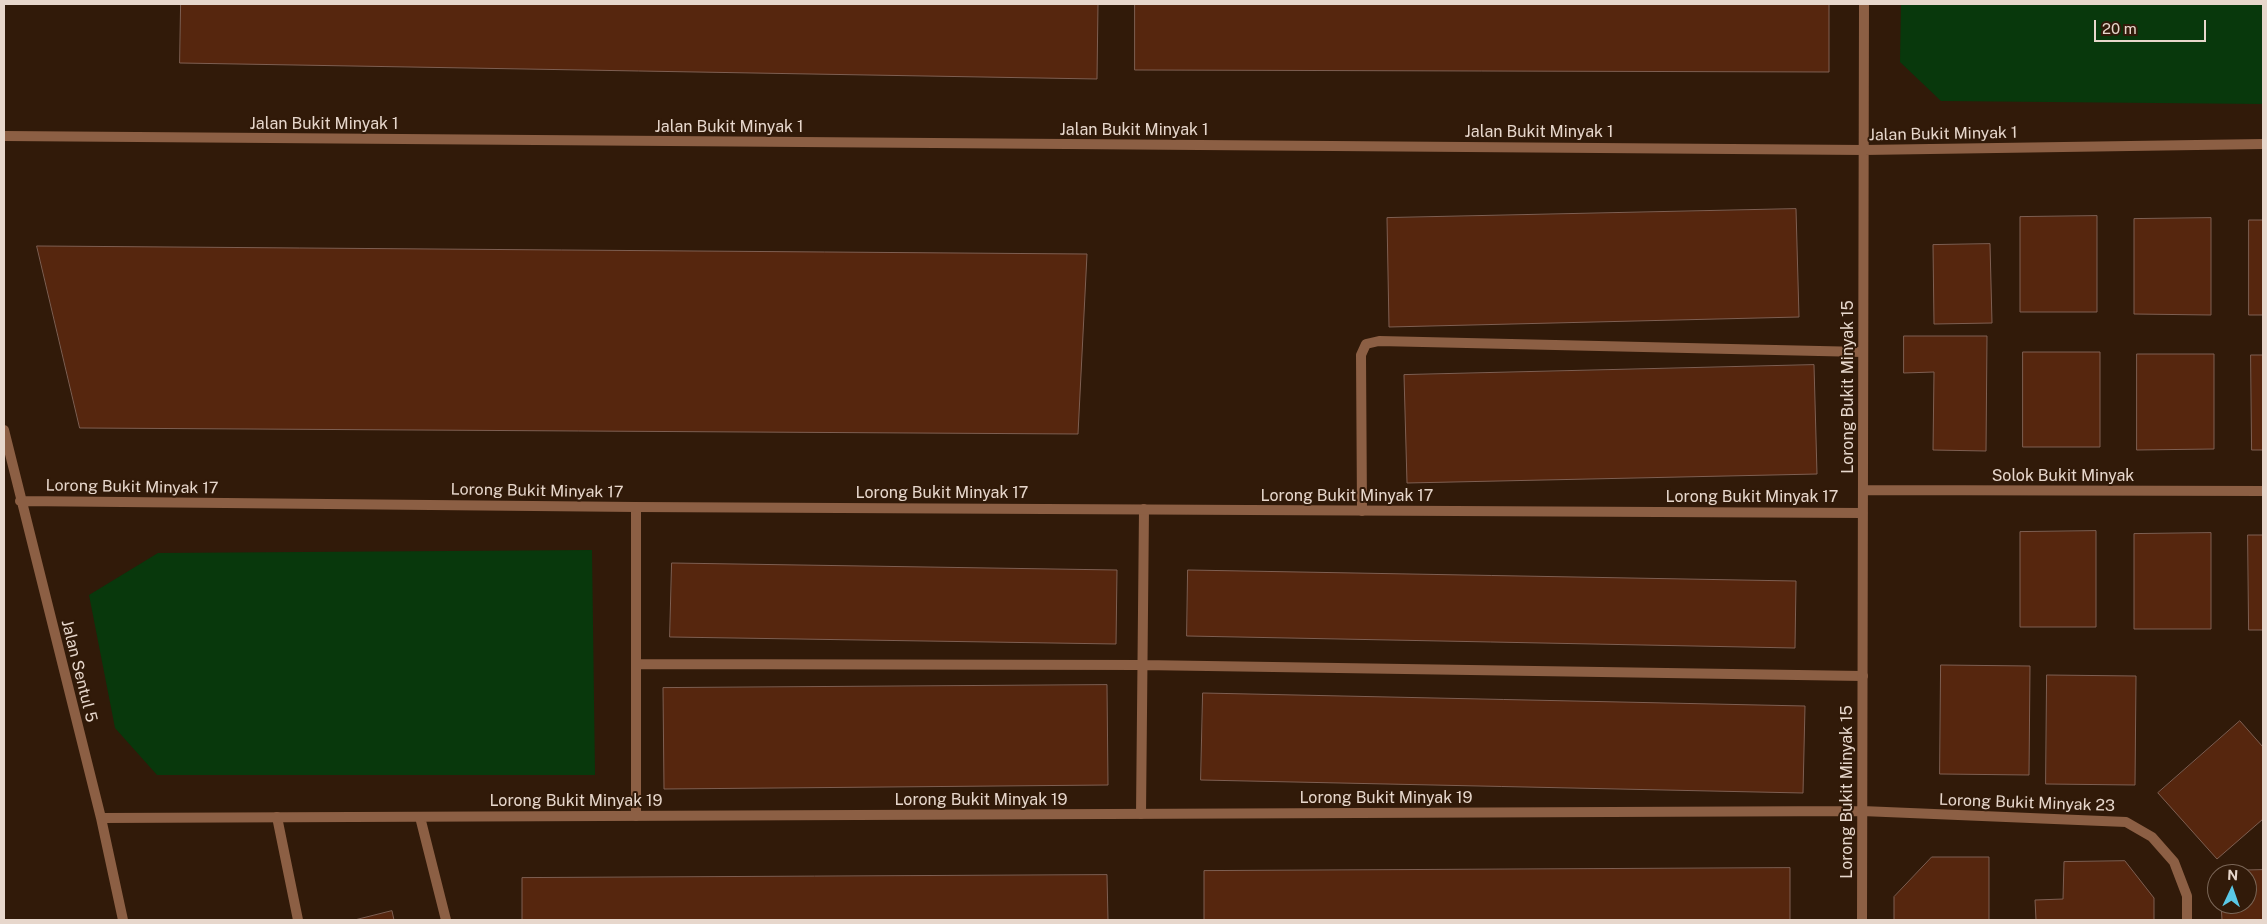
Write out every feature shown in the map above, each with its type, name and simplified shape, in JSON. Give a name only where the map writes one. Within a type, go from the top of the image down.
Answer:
[{"type":"street","name":"Lorong Bukit Minyak 15","points":[[1862,920],[1864,4]]},
{"type":"street","name":"Jalan Bukit Minyak 1","points":[[4,136],[1864,150],[2263,144]]},
{"type":"street","points":[[1362,511],[1361,355],[1366,344],[1379,341],[1863,352]]},
{"type":"street","name":"Jalan Sentul 5","points":[[4,430],[20,501],[101,818],[123,920]]},
{"type":"street","name":"Solok Bukit Minyak","points":[[1863,490],[2263,491]]},
{"type":"street","name":"Lorong Bukit Minyak 17","points":[[20,501],[636,507],[1863,513]]},
{"type":"street","points":[[636,507],[636,816]]},
{"type":"street","points":[[1141,814],[1144,509]]},
{"type":"street","points":[[636,664],[1142,665],[1863,676]]},
{"type":"street","name":"Lorong Bukit Minyak 19","points":[[101,818],[1862,812]]},
{"type":"street","name":"Lorong Bukit Minyak 23","points":[[1862,812],[2126,822],[2152,837],[2174,862],[2187,896],[2187,920]]},
{"type":"street","points":[[277,817],[298,920]]},
{"type":"street","points":[[420,817],[446,920]]},
{"type":"green space","points":[[1901,4],[2263,4],[2263,104],[1941,101],[1900,62]]},
{"type":"green space","points":[[592,550],[595,775],[157,775],[115,728],[89,595],[158,553]]},
{"type":"building","points":[[181,4],[1098,4],[1097,79],[180,63]]},
{"type":"building","points":[[1135,4],[1829,4],[1829,72],[1135,70]]},
{"type":"building","points":[[1796,209],[1799,317],[1389,327],[1387,218]]},
{"type":"building","points":[[2097,216],[2097,312],[2020,312],[2020,217]]},
{"type":"building","points":[[2211,218],[2211,315],[2134,314],[2134,219]]},
{"type":"building","points":[[2249,220],[2263,220],[2263,315],[2249,315]]},
{"type":"building","points":[[1990,244],[1992,323],[1934,324],[1933,245]]},
{"type":"building","points":[[37,246],[1087,254],[1078,434],[80,428]]},
{"type":"building","points":[[1904,336],[1987,336],[1986,451],[1933,450],[1934,372],[1904,373]]},
{"type":"building","points":[[2023,352],[2100,352],[2100,447],[2023,447]]},
{"type":"building","points":[[2137,354],[2214,354],[2214,449],[2137,450]]},
{"type":"building","points":[[2251,355],[2263,355],[2263,450],[2252,450]]},
{"type":"building","points":[[1814,365],[1817,474],[1407,483],[1404,375]]},
{"type":"building","points":[[2096,531],[2096,627],[2020,627],[2020,532]]},
{"type":"building","points":[[2211,533],[2211,629],[2134,629],[2134,534]]},
{"type":"building","points":[[2248,535],[2263,535],[2263,630],[2249,630]]},
{"type":"building","points":[[672,563],[1117,570],[1116,644],[670,637]]},
{"type":"building","points":[[1188,570],[1796,581],[1795,648],[1187,636]]},
{"type":"building","points":[[1941,665],[2030,666],[2029,775],[1940,774]]},
{"type":"building","points":[[2047,675],[2136,676],[2135,785],[2046,784]]},
{"type":"building","points":[[1107,685],[1108,785],[664,789],[663,688]]},
{"type":"building","points":[[1203,693],[1805,706],[1803,793],[1201,780]]},
{"type":"building","points":[[2240,721],[2263,747],[2263,819],[2217,859],[2158,793]]},
{"type":"building","points":[[1932,857],[1989,857],[1989,920],[1894,920],[1894,897]]},
{"type":"building","points":[[2125,861],[2154,898],[2154,920],[2036,920],[2035,900],[2063,899],[2064,862]]},
{"type":"building","points":[[1790,868],[1790,920],[1204,920],[1204,871]]},
{"type":"building","points":[[2257,870],[2263,870],[2263,920],[2222,920],[2222,914],[2257,914]]},
{"type":"building","points":[[1107,875],[1108,920],[522,920],[522,878]]},
{"type":"building","points":[[392,911],[394,920],[354,920]]}]
